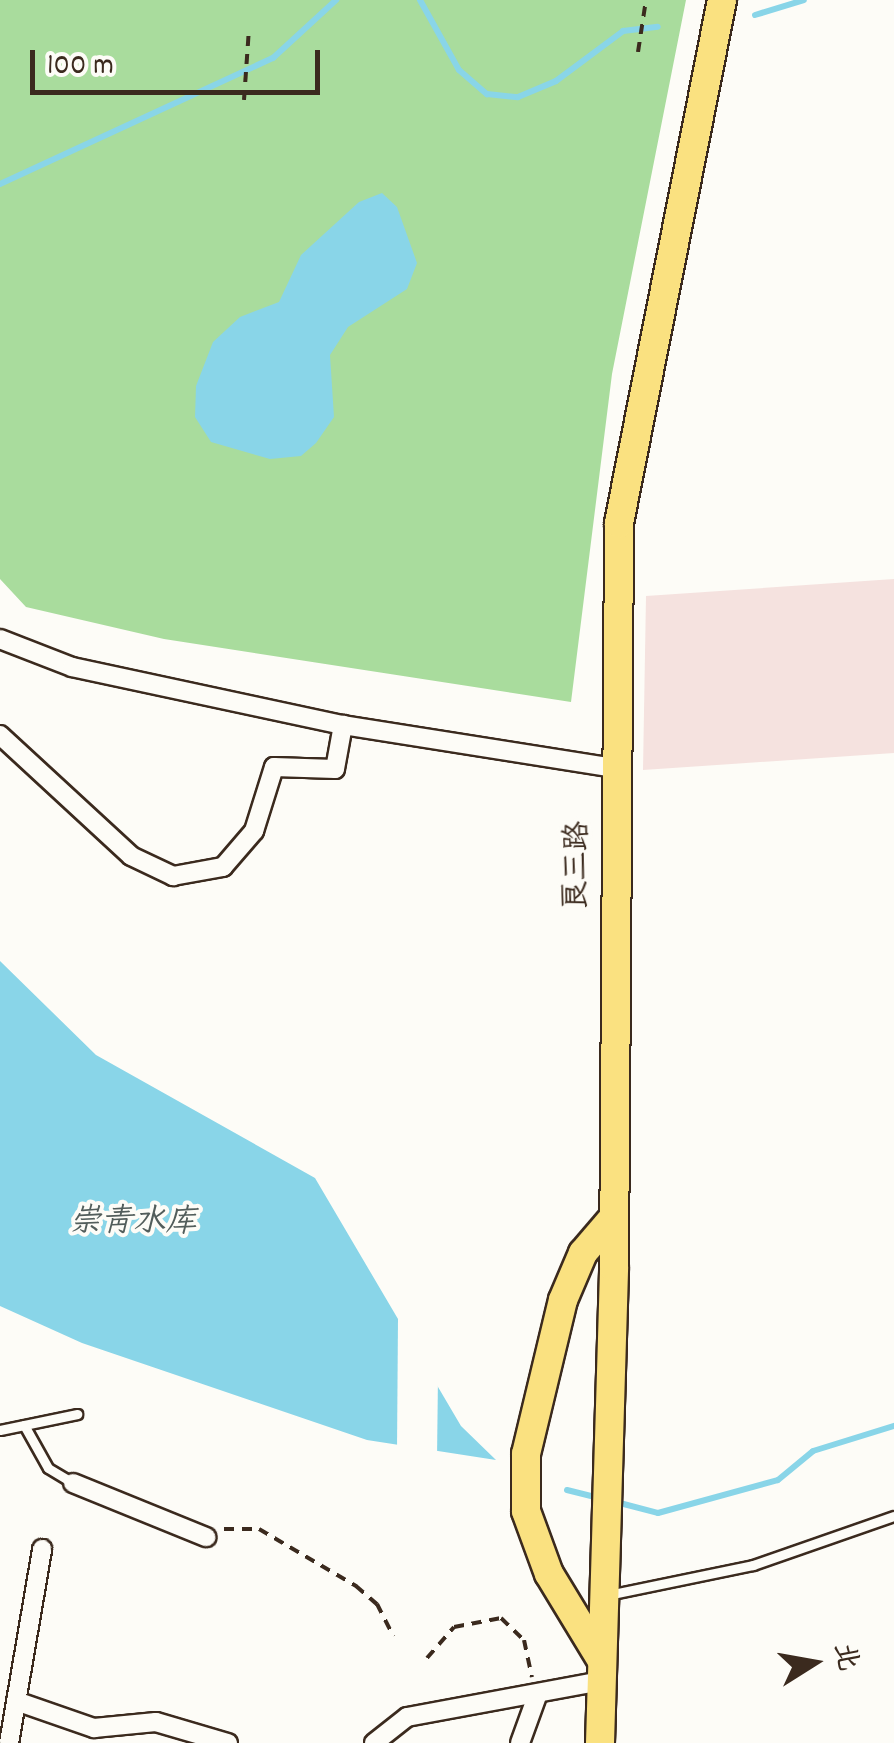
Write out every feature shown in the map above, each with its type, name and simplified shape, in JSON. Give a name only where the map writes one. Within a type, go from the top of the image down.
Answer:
[{"type":"main road","name":"良三路","points":[[600,1743],[604,1450],[614,1218],[614,768],[619,523],[722,0]]},
{"type":"main road","points":[[602,1671],[548,1574],[526,1512],[526,1454],[564,1300],[583,1253],[614,1218]]},
{"type":"street","points":[[0,639],[72,666],[343,724],[614,768]]},
{"type":"street","points":[[0,734],[132,856],[174,876],[223,867],[254,831],[274,768],[335,769],[343,724]]},
{"type":"street","points":[[73,1483],[206,1537]]},
{"type":"street","points":[[8,1743],[42,1548]]},
{"type":"street","points":[[374,1743],[408,1716],[537,1696],[602,1671]]},
{"type":"street","points":[[520,1743],[537,1696]]},
{"type":"street","points":[[16,1701],[94,1728],[156,1722],[228,1743]]},
{"type":"lane","points":[[0,1430],[77,1414]]},
{"type":"lane","points":[[24,1425],[48,1468],[73,1483]]},
{"type":"lane","points":[[603,1596],[753,1566],[894,1516]]},
{"type":"path","points":[[638,52],[646,0]]},
{"type":"path","points":[[244,100],[248,29]]},
{"type":"path","points":[[206,1537],[259,1529],[356,1586],[378,1604],[394,1636]]},
{"type":"path","points":[[427,1658],[454,1626],[501,1618],[524,1640],[537,1696]]},
{"type":"shaded area","points":[[894,579],[894,753],[643,770],[646,596]]},
{"type":"green space","points":[[0,0],[686,0],[612,374],[571,702],[164,639],[26,607],[0,579]]},
{"type":"water","points":[[382,193],[397,207],[417,263],[407,289],[348,327],[330,355],[334,417],[316,443],[301,456],[270,459],[211,442],[195,417],[196,386],[213,342],[240,317],[279,302],[301,255],[359,202]]},
{"type":"water","name":"崇青水库","points":[[0,961],[96,1055],[315,1178],[461,1426],[496,1460],[367,1440],[82,1343],[0,1306]]},
{"type":"pier","points":[[398,1318],[438,1376],[437,1458],[397,1450]]},
{"type":"waterway","points":[[0,184],[273,58],[336,0]]},
{"type":"waterway","points":[[420,0],[459,70],[487,94],[518,97],[556,81],[623,31],[658,27]]},
{"type":"waterway","points":[[755,15],[804,0]]},
{"type":"waterway","points":[[616,1502],[658,1513],[778,1480],[813,1451],[894,1426]]},
{"type":"waterway","points":[[567,1490],[599,1498]]}]
